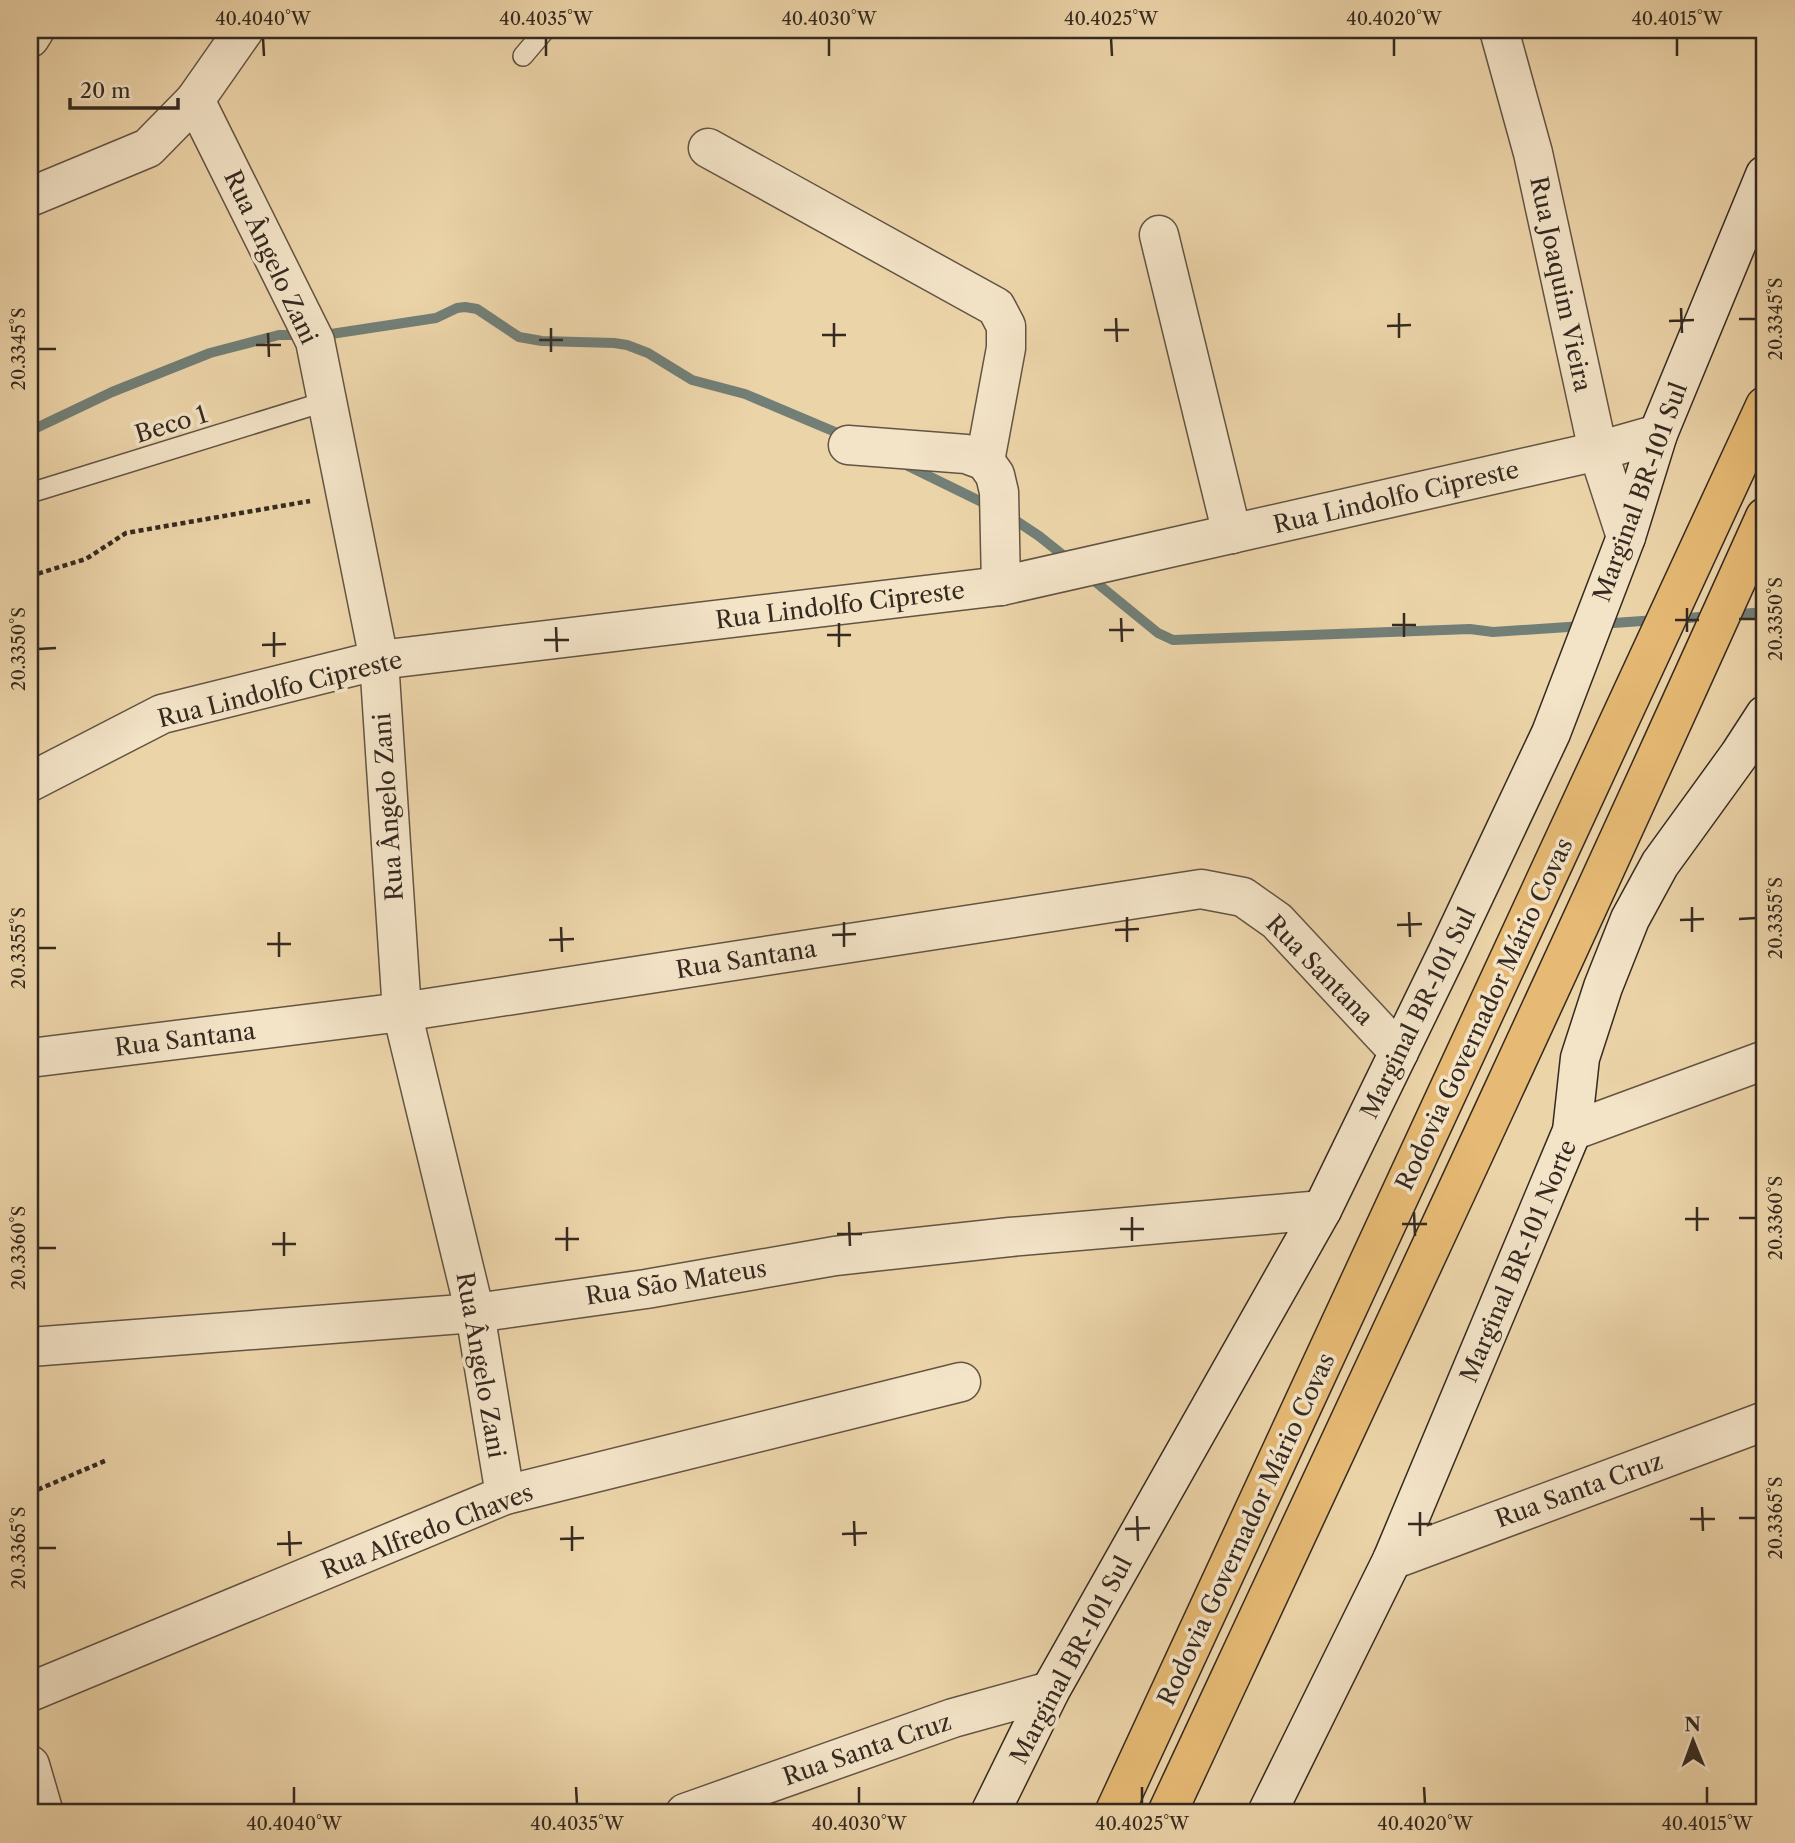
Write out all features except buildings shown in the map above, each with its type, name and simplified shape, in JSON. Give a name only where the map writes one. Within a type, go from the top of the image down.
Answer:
[{"type":"highway","name":"Rodovia Governador Mário Covas","points":[[1114,1813],[1765,406]]},
{"type":"highway","name":"Rodovia Governador Mário Covas","points":[[1167,1813],[1621,837],[1765,517]]},
{"type":"street","points":[[30,38],[35,30]]},
{"type":"street","points":[[30,197],[148,148],[195,100],[244,30]]},
{"type":"street","name":"Rua Joaquim Vieira","points":[[1499,30],[1533,153],[1598,451],[1626,537]]},
{"type":"street","name":"Rua Ângelo Zani","points":[[195,100],[315,341],[379,660],[402,1012],[475,1313],[505,1495]]},
{"type":"street","points":[[708,148],[996,307],[1006,326],[1006,348],[985,461]]},
{"type":"street","name":"Marginal BR-101 Sul","points":[[990,1813],[1050,1691],[1322,1210],[1551,733],[1626,537],[1658,434],[1765,175]]},
{"type":"street","points":[[1159,235],[1232,534]]},
{"type":"street","name":"Rua Lindolfo Cipreste","points":[[30,782],[163,714],[379,660],[1001,586],[1598,451],[1658,434]]},
{"type":"street","points":[[848,445],[966,454],[985,461],[995,475],[999,492],[1001,586]]},
{"type":"street","name":"Marginal BR-101 Norte","points":[[1267,1813],[1392,1560],[1573,1132],[1580,1058],[1603,987],[1630,919],[1660,864],[1765,715]]},
{"type":"street","name":"Rua Santana","points":[[30,1058],[402,1012],[1201,889],[1243,897],[1276,921],[1399,1052]]},
{"type":"street","points":[[1573,1132],[1765,1060]]},
{"type":"street","name":"Rua São Mateus","points":[[30,1347],[475,1313],[646,1289],[835,1256],[1010,1237],[1322,1210]]},
{"type":"street","name":"Rua Alfredo Chaves","points":[[30,1692],[505,1495],[961,1382]]},
{"type":"street","name":"Rua Santa Cruz","points":[[1392,1560],[1765,1421]]},
{"type":"street","name":"Rua Santa Cruz","points":[[685,1813],[953,1718],[1050,1691]]},
{"type":"street","points":[[30,1765],[44,1813]]},
{"type":"lane","points":[[523,57],[545,30]]},
{"type":"lane","name":"Beco 1","points":[[30,493],[327,401]]},
{"type":"path","points":[[30,576],[86,559],[126,533],[346,495]]},
{"type":"path","points":[[30,1493],[107,1460]]},
{"type":"path","points":[[1754,1813],[1765,1779]]},
{"type":"waterway","points":[[321,334],[436,318],[457,308],[477,309],[519,337],[542,341],[627,345],[648,353],[692,380],[745,394],[847,437]]},
{"type":"waterway","points":[[30,432],[112,392],[210,353],[279,335],[305,335]]},
{"type":"waterway","points":[[902,463],[992,507]]},
{"type":"waterway","points":[[1009,516],[1069,560]]},
{"type":"waterway","points":[[1087,575],[1158,633],[1173,640],[1470,629],[1493,632],[1583,626]]},
{"type":"waterway","points":[[1728,615],[1765,612]]},
{"type":"waterway","points":[[1676,619],[1712,616]]},
{"type":"waterway","points":[[1599,624],[1657,620]]}]
